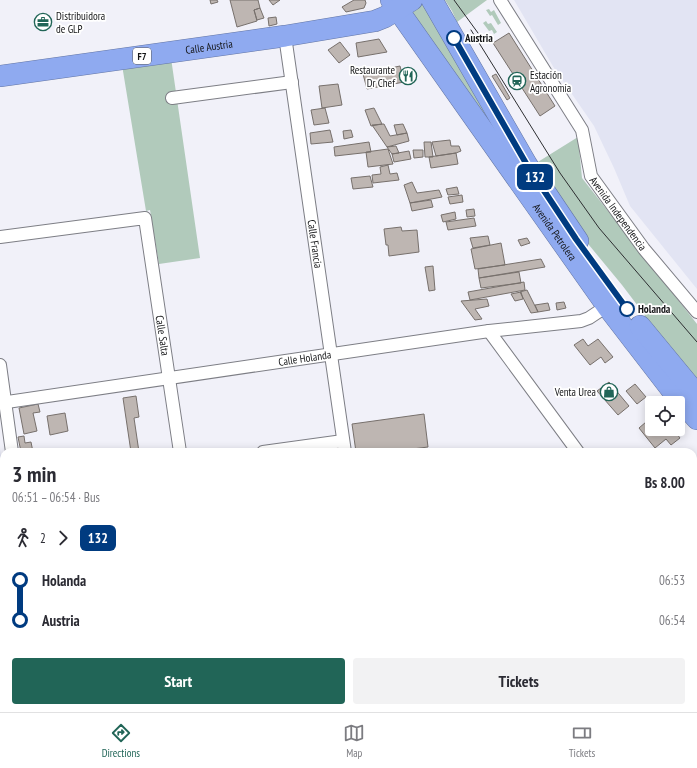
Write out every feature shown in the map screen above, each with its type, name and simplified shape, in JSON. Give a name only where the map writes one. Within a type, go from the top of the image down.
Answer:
[{"type":"highway","name":"Avenida Petrolera","points":[[432,0],[527,165],[568,227],[617,296],[656,347],[697,395]]},
{"type":"highway","name":"Avenida Petrolera","points":[[400,3],[607,306],[674,393],[697,419]]},
{"type":"highway","name":"Calle Austria","points":[[0,76],[285,36],[375,21],[385,17],[400,3]]},
{"type":"street","name":"Avenida Independencia","points":[[500,0],[582,130],[591,176],[644,249],[697,312]]},
{"type":"street","name":"Calle Francia","points":[[285,36],[344,446]]},
{"type":"street","points":[[172,98],[292,82]]},
{"type":"street","name":"Calle Salta","points":[[0,237],[145,218],[179,448]]},
{"type":"street","name":"Calle Holanda","points":[[3,402],[489,331],[581,321],[589,318],[607,306]]},
{"type":"street","points":[[489,331],[575,448]]},
{"type":"street","points":[[0,365],[3,402],[11,448]]},
{"type":"street","points":[[317,448],[344,446]]},
{"type":"shaded area","points":[[514,0],[697,0],[697,289],[630,206],[594,126],[554,68]]},
{"type":"green space","points":[[445,0],[487,0],[457,22]]},
{"type":"green space","points":[[425,2],[508,144],[651,354],[408,13]]},
{"type":"green space","points":[[489,9],[491,12],[494,10],[501,23],[498,25],[492,15],[490,16],[486,10]]},
{"type":"green space","points":[[486,21],[488,24],[491,23],[497,32],[494,34],[492,30],[489,31],[483,23]]},
{"type":"green space","points":[[171,58],[200,258],[159,264],[150,210],[146,211],[122,65]]},
{"type":"green space","points":[[578,137],[582,178],[697,324],[697,387],[649,328],[644,314],[589,245],[533,165]]},
{"type":"building","points":[[210,0],[217,0],[218,2],[211,4]]},
{"type":"building","points":[[230,0],[258,0],[260,8],[254,10],[257,21],[237,27]]},
{"type":"building","points":[[269,0],[280,0],[273,5]]},
{"type":"building","points":[[354,0],[365,0],[366,3],[364,8],[346,12],[342,7]]},
{"type":"building","points":[[260,8],[264,18],[257,20],[254,10]]},
{"type":"building","points":[[276,17],[277,24],[269,26],[268,18]]},
{"type":"building","name":"Estación Agronomía","points":[[509,33],[555,106],[540,116],[493,43]]},
{"type":"building","points":[[379,39],[387,52],[358,57],[356,43]]},
{"type":"building","points":[[340,42],[350,55],[339,63],[328,50]]},
{"type":"building","points":[[400,66],[404,82],[367,89],[363,74]]},
{"type":"building","points":[[496,74],[510,98],[507,100],[492,76]]},
{"type":"building","points":[[338,84],[342,105],[322,108],[319,86]]},
{"type":"building","points":[[325,108],[329,123],[314,125],[311,110]]},
{"type":"building","points":[[374,108],[382,124],[371,126],[365,110]]},
{"type":"building","points":[[384,124],[390,136],[407,133],[409,141],[387,147],[372,125]]},
{"type":"building","points":[[403,124],[407,133],[397,135],[394,125]]},
{"type":"building","points":[[330,130],[333,142],[311,144],[310,133]]},
{"type":"building","points":[[351,130],[353,137],[344,139],[343,131]]},
{"type":"building","points":[[450,140],[451,146],[459,146],[461,151],[436,156],[432,142]]},
{"type":"building","points":[[369,142],[371,152],[335,156],[334,147]]},
{"type":"building","points":[[424,142],[431,142],[433,157],[425,157]]},
{"type":"building","points":[[396,146],[399,153],[392,154],[387,147]]},
{"type":"building","points":[[388,149],[393,164],[368,167],[366,152]]},
{"type":"building","points":[[413,150],[423,150],[423,157],[414,158]]},
{"type":"building","points":[[409,151],[411,159],[394,162],[392,154]]},
{"type":"building","points":[[456,153],[458,164],[431,168],[429,157]]},
{"type":"building","points":[[388,165],[390,174],[397,173],[399,180],[373,183],[372,175],[381,174],[380,167]]},
{"type":"building","points":[[370,176],[373,187],[353,189],[351,178]]},
{"type":"building","points":[[412,182],[417,193],[439,190],[442,197],[410,203],[404,185]]},
{"type":"building","points":[[457,187],[459,194],[448,195],[446,189]]},
{"type":"building","points":[[462,195],[463,202],[450,204],[448,197]]},
{"type":"building","points":[[431,200],[433,207],[412,211],[410,203]]},
{"type":"building","points":[[474,209],[475,216],[467,217],[466,210]]},
{"type":"building","points":[[455,212],[456,219],[443,222],[441,215]]},
{"type":"building","points":[[474,218],[476,226],[448,230],[446,222]]},
{"type":"building","points":[[401,227],[402,231],[417,230],[419,252],[389,256],[384,229]]},
{"type":"building","points":[[488,236],[490,245],[473,248],[470,238]]},
{"type":"building","points":[[527,238],[530,243],[521,246],[518,240]]},
{"type":"building","points":[[501,243],[505,265],[475,269],[471,249]]},
{"type":"building","points":[[541,259],[545,267],[479,278],[478,269]]},
{"type":"building","points":[[433,266],[435,290],[429,291],[425,267]]},
{"type":"building","points":[[519,272],[521,283],[481,288],[479,278]]},
{"type":"building","points":[[524,282],[525,290],[470,300],[468,292]]},
{"type":"building","points":[[527,290],[538,312],[531,313],[520,292]]},
{"type":"building","points":[[521,292],[523,299],[515,301],[511,294]]},
{"type":"building","points":[[487,299],[489,306],[475,309],[482,319],[475,320],[461,301]]},
{"type":"building","points":[[564,302],[566,308],[557,310],[556,303]]},
{"type":"building","points":[[548,303],[550,310],[538,312],[535,305]]},
{"type":"building","points":[[583,339],[588,346],[598,339],[613,357],[605,363],[601,357],[590,365],[574,345]]},
{"type":"building","points":[[609,382],[629,406],[618,415],[597,391]]},
{"type":"building","points":[[635,384],[645,398],[637,404],[626,391]]},
{"type":"building","points":[[136,396],[139,417],[134,418],[138,448],[130,448],[123,398]]},
{"type":"building","points":[[38,404],[40,412],[33,413],[37,431],[24,434],[19,408]]},
{"type":"building","points":[[65,413],[68,431],[50,435],[47,416]]},
{"type":"building","points":[[424,414],[428,447],[355,448],[352,424]]},
{"type":"building","points":[[645,423],[645,436],[639,428]]},
{"type":"building","points":[[24,436],[25,443],[31,442],[32,448],[20,448],[18,437]]},
{"type":"building","points":[[645,436],[678,436],[680,438],[671,445],[666,439],[655,448]]},
{"type":"tram line","points":[[454,0],[478,33]]},
{"type":"tram line","points":[[471,30],[560,173],[599,228],[697,342]]},
{"type":"bus line","name":"132","points":[[454,38],[527,165],[576,239],[627,309]]},
{"type":"place","name":"Distribuidora de GLP","points":[[43,22]]},
{"type":"place","name":"Austria","points":[[454,38]]},
{"type":"place","name":"Restaurante Dr Chef","points":[[408,76]]},
{"type":"place","name":"Estación Agronomía","points":[[517,81]]},
{"type":"place","name":"Holanda","points":[[627,309]]},
{"type":"place","name":"Venta Urea","points":[[609,392]]}]
